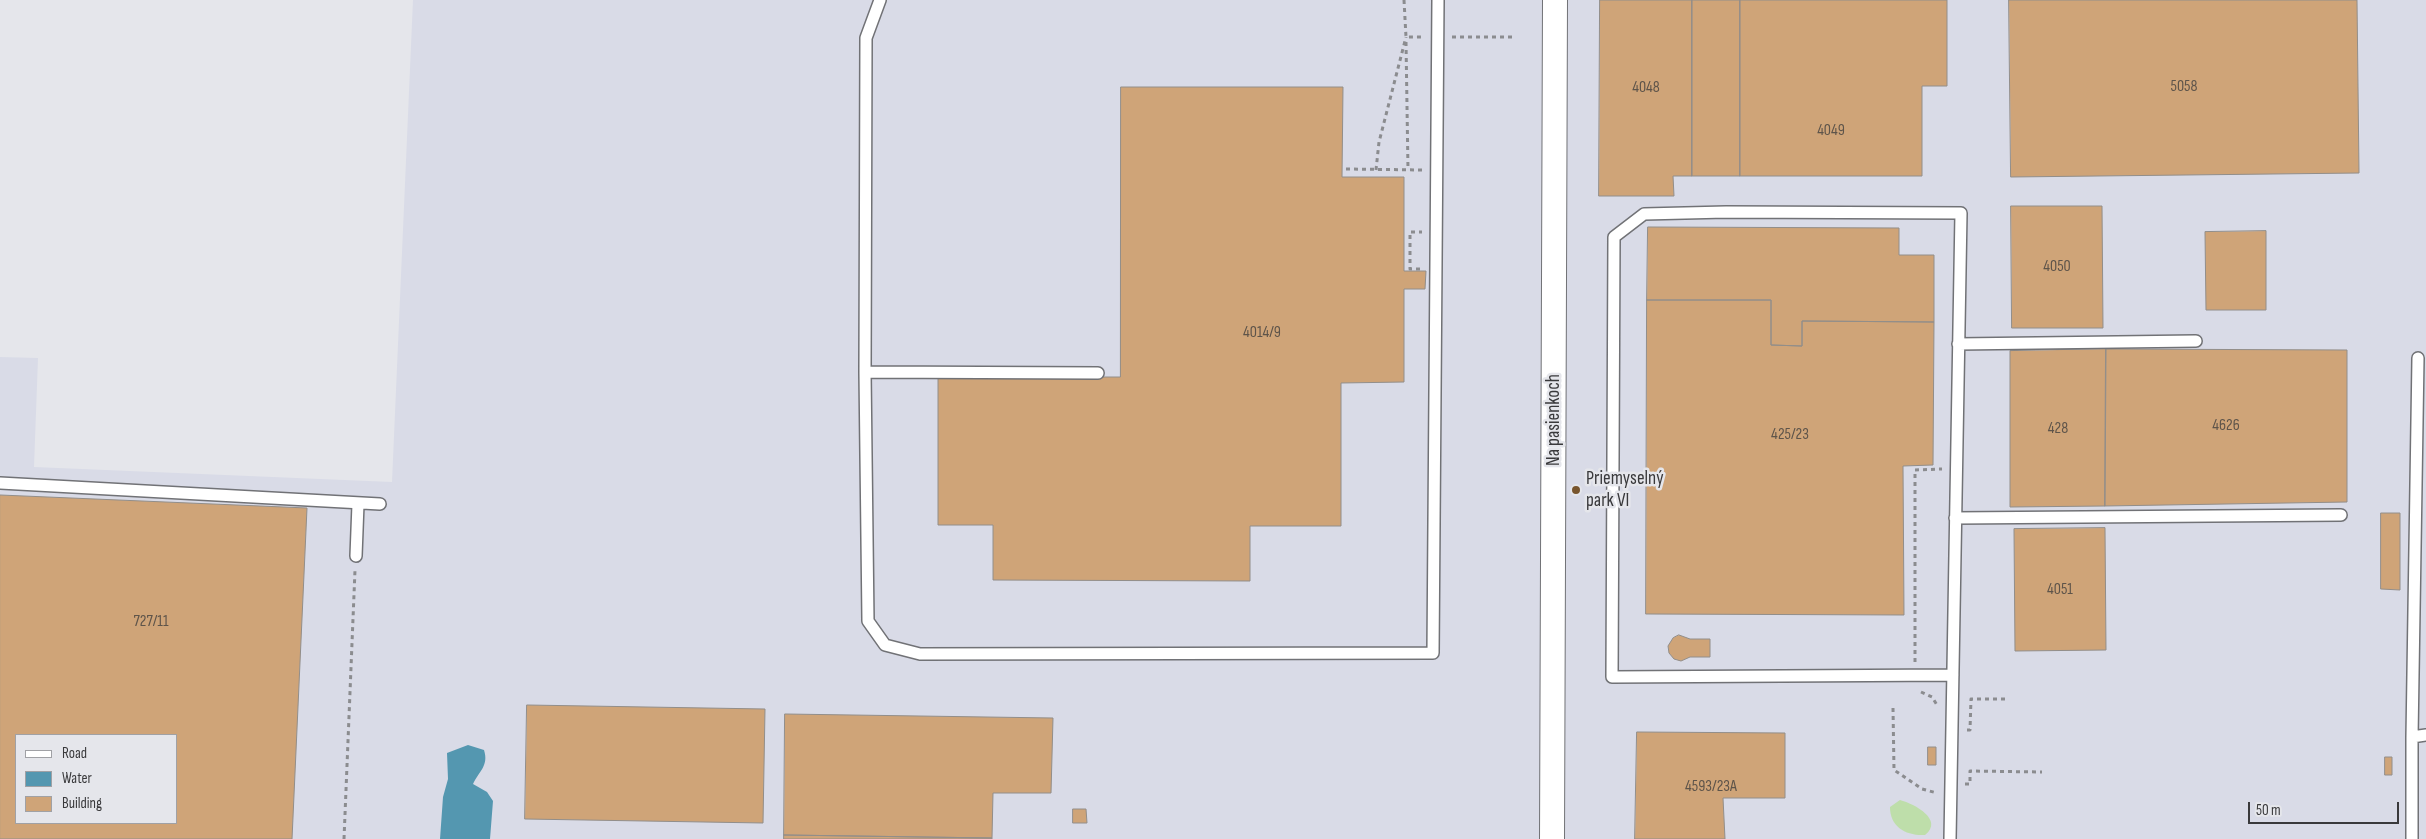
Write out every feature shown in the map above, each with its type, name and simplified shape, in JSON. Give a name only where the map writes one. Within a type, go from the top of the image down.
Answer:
[{"type":"street","name":"Na pasienkoch","points":[[1552,839],[1555,0]]},
{"type":"lane","points":[[880,0],[866,38],[865,372],[868,621],[885,645],[920,654],[1433,653],[1438,0]]},
{"type":"lane","points":[[1950,839],[1953,729],[1961,213],[1726,212],[1644,214],[1614,237],[1612,677],[1953,675]]},
{"type":"lane","points":[[1958,344],[2196,341]]},
{"type":"lane","points":[[2412,839],[2418,358]]},
{"type":"lane","points":[[865,372],[1098,373]]},
{"type":"lane","points":[[0,484],[380,504]]},
{"type":"lane","points":[[356,556],[358,504]]},
{"type":"lane","points":[[1955,518],[2342,515]]},
{"type":"lane","points":[[2412,737],[2426,735]]},
{"type":"path","points":[[1376,170],[1379,142],[1406,37],[1408,170]]},
{"type":"path","points":[[1346,169],[1425,170],[1425,179]]},
{"type":"path","points":[[1424,223],[1424,232],[1410,232],[1410,269],[1435,270]]},
{"type":"path","points":[[1939,709],[1932,697],[1916,690],[1915,470],[1956,469]]},
{"type":"path","points":[[344,839],[356,556]]},
{"type":"path","points":[[1953,729],[1970,730],[1971,699],[2008,699]]},
{"type":"path","points":[[1893,708],[1894,770],[1922,789],[1940,794],[1940,783],[1970,784],[1970,771],[2042,772]]},
{"type":"shaded area","points":[[413,0],[2426,0],[2426,839],[0,839],[0,357],[38,358],[34,467],[392,482]]},
{"type":"green space","points":[[1900,800],[1920,809],[1929,818],[1930,829],[1925,835],[1906,832],[1896,825],[1890,807]]},
{"type":"water","points":[[468,745],[484,750],[485,760],[483,768],[473,784],[487,792],[493,801],[490,839],[440,839],[443,797],[448,779],[447,753]]},
{"type":"building","points":[[1600,0],[1692,0],[1692,176],[1673,176],[1674,196],[1599,196]]},
{"type":"building","points":[[1692,0],[1740,0],[1740,176],[1692,176]]},
{"type":"building","points":[[1740,0],[1947,0],[1947,86],[1922,86],[1922,176],[1740,176]]},
{"type":"building","points":[[2009,0],[2357,0],[2359,173],[2011,177]]},
{"type":"building","points":[[1121,87],[1343,87],[1342,177],[1404,177],[1404,271],[1426,271],[1425,289],[1404,289],[1404,382],[1341,383],[1341,526],[1250,526],[1250,581],[993,580],[993,525],[938,525],[938,377],[1120,377]]},
{"type":"building","points":[[2011,206],[2102,206],[2103,328],[2012,328]]},
{"type":"building","points":[[1648,227],[1899,228],[1899,255],[1934,255],[1934,322],[1802,321],[1802,346],[1771,345],[1771,300],[1647,300]]},
{"type":"building","points":[[2266,231],[2266,310],[2206,310],[2205,232]]},
{"type":"building","points":[[1647,300],[1771,300],[1771,345],[1802,346],[1802,321],[1934,322],[1933,465],[1903,466],[1904,615],[1646,614]]},
{"type":"building","points":[[2106,349],[2105,506],[2010,507],[2010,351]]},
{"type":"building","points":[[2106,349],[2347,350],[2347,502],[2105,506]]},
{"type":"building","points":[[0,495],[307,508],[292,839],[0,839]]},
{"type":"building","points":[[2381,513],[2400,513],[2400,590],[2381,589]]},
{"type":"building","points":[[2105,528],[2106,650],[2015,651],[2014,529]]},
{"type":"building","points":[[1679,635],[1690,639],[1710,639],[1710,657],[1690,657],[1681,661],[1674,659],[1669,653],[1668,646],[1673,638]]},
{"type":"building","points":[[527,705],[765,709],[763,823],[525,819]]},
{"type":"building","points":[[785,714],[1053,718],[1051,793],[993,793],[992,838],[784,835]]},
{"type":"building","points":[[1637,732],[1785,733],[1785,798],[1723,798],[1725,839],[1635,839]]},
{"type":"building","points":[[1928,747],[1936,747],[1936,765],[1928,765]]},
{"type":"building","points":[[2385,757],[2392,757],[2392,775],[2385,775]]},
{"type":"building","points":[[1073,809],[1086,809],[1087,823],[1073,823]]},
{"type":"building","points":[[784,835],[992,838],[992,839],[784,839]]},
{"type":"place","name":"Priemyselný park VI","points":[[1576,490]]}]
